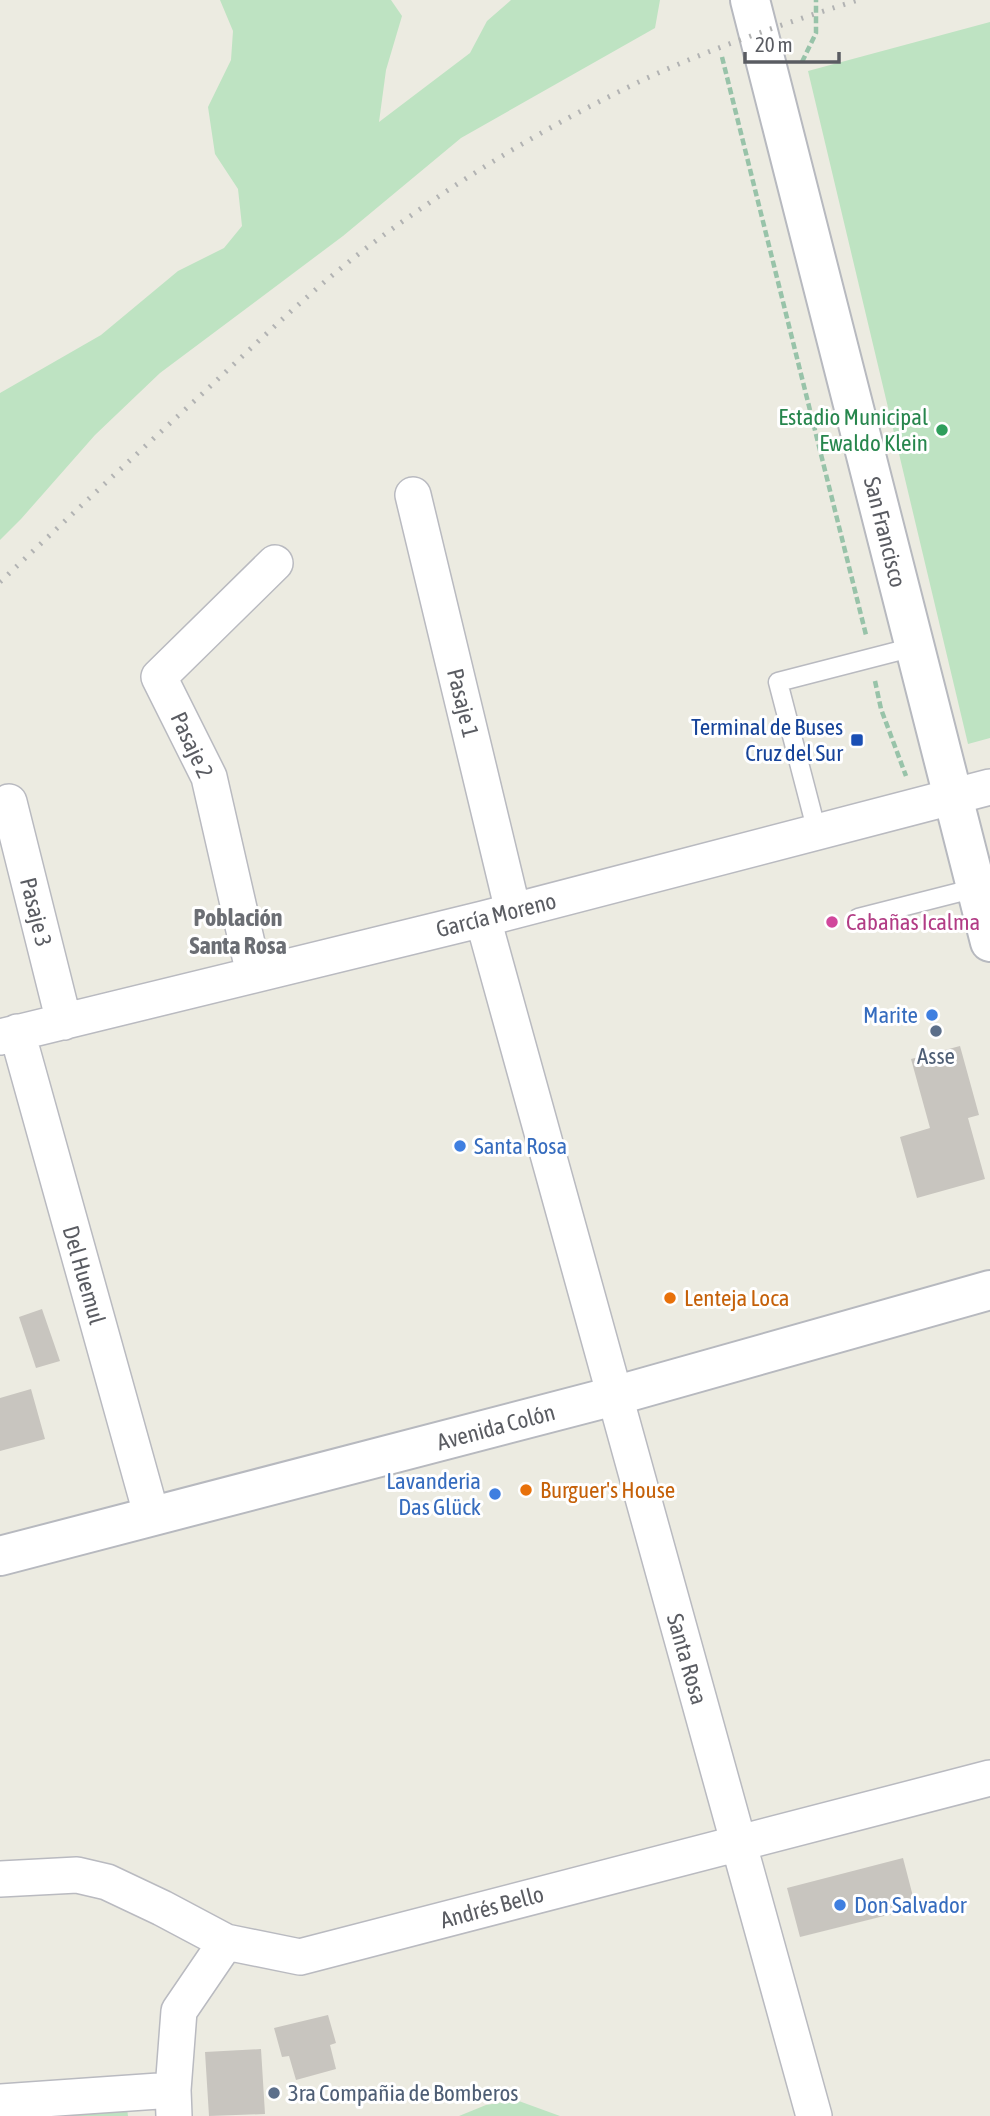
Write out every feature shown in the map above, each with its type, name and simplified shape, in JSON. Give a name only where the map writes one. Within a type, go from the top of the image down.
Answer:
[{"type":"main road","name":"San Francisco","points":[[752,7],[914,647],[935,802],[976,888],[990,942]]},
{"type":"main road","name":"Avenida Colón","points":[[0,1556],[614,1396],[990,1290]]},
{"type":"street","name":"Pasaje 1","points":[[413,495],[498,915]]},
{"type":"street","name":"Pasaje 2","points":[[254,974],[209,777],[159,677],[275,563]]},
{"type":"street","name":"García Moreno","points":[[8,1035],[498,915],[990,787]]},
{"type":"street","name":"Pasaje 3","points":[[9,802],[64,1022]]},
{"type":"street","name":"Santa Rosa","points":[[498,915],[614,1396],[814,2116]]},
{"type":"street","name":"Del Huemul","points":[[8,1035],[152,1517]]},
{"type":"street","name":"Andrés Bello","points":[[0,1879],[78,1875],[107,1882],[226,1942],[300,1957],[990,1778]]},
{"type":"street","points":[[0,2102],[173,2103],[179,2011],[226,1942]]},
{"type":"lane","points":[[817,832],[778,682],[914,647]]},
{"type":"lane","points":[[858,918],[976,888]]},
{"type":"path","points":[[722,57],[881,709],[935,802]]},
{"type":"green space","points":[[220,0],[391,0],[402,16],[386,70],[379,122],[470,53],[487,21],[511,0],[660,0],[655,28],[461,138],[343,236],[160,373],[95,435],[0,540],[0,393],[101,335],[178,271],[224,248],[242,226],[238,189],[215,154],[208,107],[231,60],[233,31]]},
{"type":"green space","name":"Estadio Municipal Ewaldo Klein","points":[[990,22],[990,738],[968,744],[808,71]]},
{"type":"green space","points":[[516,2100],[560,2116],[459,2116],[486,2105]]},
{"type":"green space","points":[[127,2108],[128,2116],[14,2116]]},
{"type":"building","points":[[960,1046],[979,1115],[968,1118],[985,1179],[917,1198],[900,1137],[930,1128],[911,1059]]},
{"type":"building","points":[[42,1309],[60,1361],[36,1368],[19,1317]]},
{"type":"building","points":[[31,1389],[45,1439],[0,1451],[0,1398]]},
{"type":"building","points":[[903,1858],[916,1908],[800,1937],[787,1888]]},
{"type":"building","points":[[328,2015],[336,2043],[330,2045],[336,2069],[296,2080],[289,2056],[282,2057],[274,2028]]},
{"type":"building","points":[[261,2049],[265,2114],[209,2116],[205,2052]]},
{"type":"railway","points":[[0,582],[312,293],[357,255],[444,193],[542,132],[645,79],[724,46],[858,0]]},
{"type":"place","name":"Estadio Municipal Ewaldo Klein","points":[[942,430]]},
{"type":"place","name":"Terminal de Buses Cruz del Sur","points":[[857,740]]},
{"type":"place","name":"Cabañas Icalma","points":[[832,922]]},
{"type":"place","name":"Marite","points":[[932,1015]]},
{"type":"place","name":"Asse","points":[[936,1031]]},
{"type":"place","name":"Santa Rosa","points":[[460,1146]]},
{"type":"place","name":"Lenteja Loca","points":[[670,1298]]},
{"type":"place","name":"Burguer's House","points":[[526,1490]]},
{"type":"place","name":"Lavanderia Das Glück","points":[[495,1494]]},
{"type":"place","name":"Don Salvador","points":[[840,1905]]},
{"type":"place","name":"3ra Compañia de Bomberos","points":[[274,2093]]},
{"type":"district","name":"Población Santa Rosa","points":[[238,931]]}]
